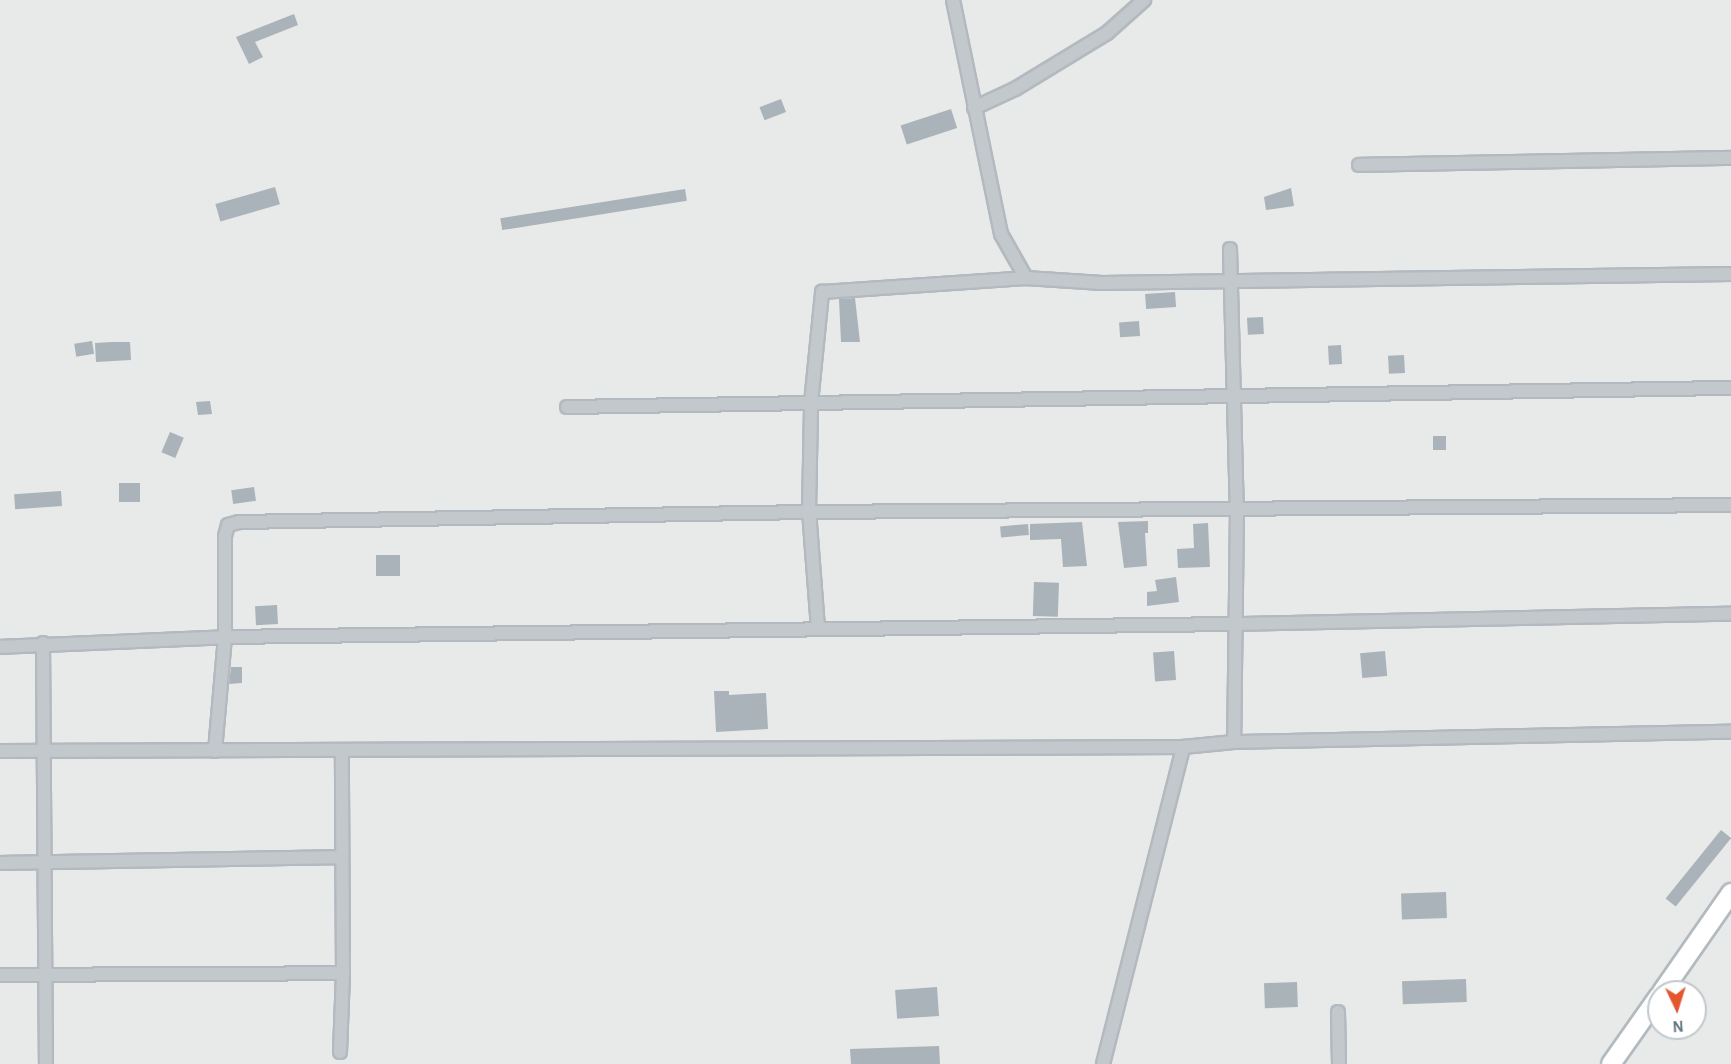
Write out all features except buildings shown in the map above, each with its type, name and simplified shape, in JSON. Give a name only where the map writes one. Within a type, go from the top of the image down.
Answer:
[{"type":"street","points":[[952,0],[1001,234],[1026,278]]},
{"type":"street","points":[[974,108],[1015,89],[1107,33],[1144,0]]},
{"type":"street","points":[[1359,165],[1731,158]]},
{"type":"street","points":[[1230,249],[1236,396],[1237,508],[1234,742]]},
{"type":"street","points":[[818,628],[809,512],[811,403],[822,292],[1026,278],[1102,284],[1731,274]]},
{"type":"street","points":[[567,407],[1731,388]]},
{"type":"street","points":[[215,751],[225,637],[225,536],[228,525],[239,522],[809,512],[1731,505]]},
{"type":"street","points":[[0,647],[43,643],[225,637],[1237,624],[1731,614]]},
{"type":"street","points":[[43,643],[46,1064]]},
{"type":"street","points":[[0,751],[1183,747],[1234,742],[1731,732]]},
{"type":"street","points":[[1103,1064],[1183,747]]},
{"type":"street","points":[[340,1052],[343,974],[342,750]]},
{"type":"street","points":[[0,863],[342,857]]},
{"type":"street","points":[[1670,980],[1731,893]]},
{"type":"street","points":[[0,975],[343,974]]},
{"type":"street","points":[[1338,1012],[1339,1064]]},
{"type":"street","points":[[1611,1064],[1647,1013]]},
{"type":"shaded area","points":[[0,0],[1731,0],[1731,1064],[0,1064]]}]
